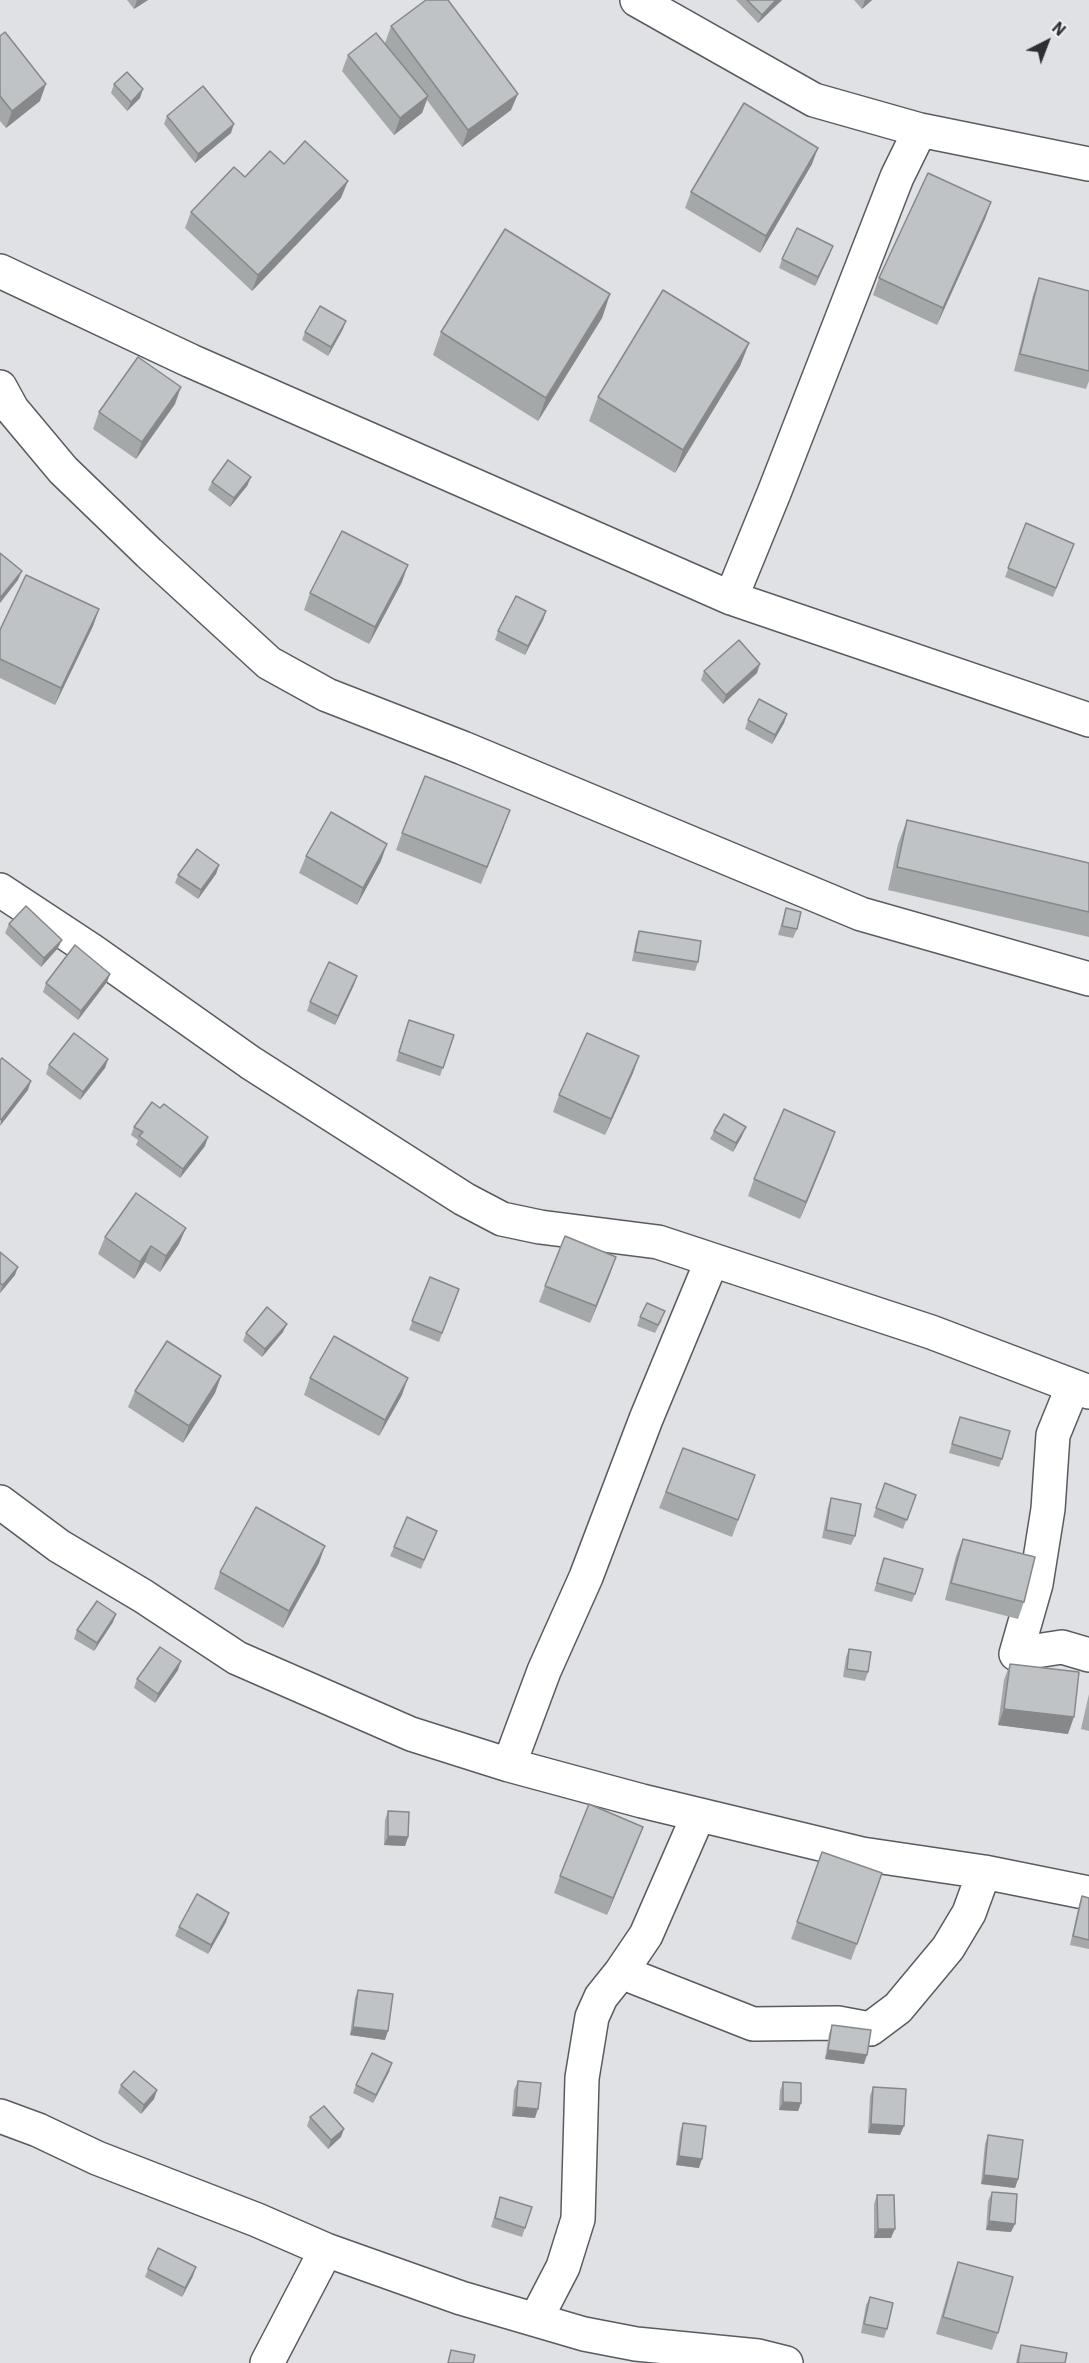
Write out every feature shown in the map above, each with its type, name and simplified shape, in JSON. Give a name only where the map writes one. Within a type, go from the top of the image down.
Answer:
[{"type":"street","points":[[637,0],[814,100],[920,130],[1089,164]]},
{"type":"street","points":[[731,598],[897,177],[920,130]]},
{"type":"street","points":[[0,271],[191,361],[731,598],[1089,720]]},
{"type":"street","points":[[0,387],[12,409],[63,470],[149,553],[269,663],[327,695],[463,748],[861,914],[1089,979]]},
{"type":"street","points":[[0,890],[91,950],[251,1063],[464,1199],[502,1219],[540,1227],[658,1242],[931,1332],[1081,1389],[1053,1435],[1048,1509],[1038,1573],[1016,1654],[1062,1647],[1089,1655]]},
{"type":"street","points":[[509,1765],[544,1671],[586,1577],[651,1408],[712,1260]]},
{"type":"street","points":[[0,1502],[59,1546],[143,1596],[237,1658],[411,1734],[509,1765],[698,1816],[862,1854],[984,1872],[1089,1893]]},
{"type":"street","points":[[536,2319],[563,2267],[578,2218],[582,2078],[592,2017],[602,1997],[646,1935],[698,1816]]},
{"type":"street","points":[[621,1972],[753,2024],[838,2023],[870,2029],[898,2008],[948,1948],[969,1913],[984,1872]]},
{"type":"street","points":[[0,2116],[38,2130],[97,2158],[257,2220],[326,2250],[461,2298],[584,2334],[636,2343],[758,2355],[786,2363]]},
{"type":"street","points":[[267,2363],[326,2250]]},
{"type":"building","points":[[426,0],[448,0],[518,94],[468,130],[391,26]]},
{"type":"building","points":[[747,0],[776,0],[762,15]]},
{"type":"building","points":[[5,32],[46,84],[12,111],[0,96],[0,36]]},
{"type":"building","points":[[376,33],[428,96],[400,118],[348,55]]},
{"type":"building","points":[[127,72],[143,89],[131,102],[114,84]]},
{"type":"building","points":[[203,86],[234,124],[198,154],[167,116]]},
{"type":"building","points":[[744,103],[818,148],[766,236],[691,192]]},
{"type":"building","points":[[305,141],[348,181],[258,275],[191,212],[234,167],[245,177],[270,151],[284,164]]},
{"type":"building","points":[[928,173],[991,202],[943,308],[879,278]]},
{"type":"building","points":[[797,228],[833,246],[818,277],[782,259]]},
{"type":"building","points":[[505,229],[610,294],[546,398],[441,332]]},
{"type":"building","points":[[1039,278],[1089,291],[1089,371],[1020,354]]},
{"type":"building","points":[[663,290],[749,343],[683,450],[598,397]]},
{"type":"building","points":[[320,306],[346,321],[331,347],[305,332]]},
{"type":"building","points":[[138,357],[181,387],[142,442],[99,412]]},
{"type":"building","points":[[228,460],[251,477],[234,498],[212,482]]},
{"type":"building","points":[[1026,523],[1074,544],[1056,588],[1008,568]]},
{"type":"building","points":[[342,531],[408,565],[375,627],[310,593]]},
{"type":"building","points":[[0,553],[22,571],[0,598]]},
{"type":"building","points":[[26,575],[99,609],[61,688],[0,659],[0,630]]},
{"type":"building","points":[[516,596],[546,611],[528,646],[498,631]]},
{"type":"building","points":[[739,640],[760,664],[726,695],[704,671]]},
{"type":"building","points":[[759,699],[787,714],[775,735],[748,720]]},
{"type":"building","points":[[425,776],[510,810],[487,867],[402,833]]},
{"type":"building","points":[[331,812],[387,844],[363,888],[306,856]]},
{"type":"building","points":[[907,820],[1089,863],[1089,912],[897,867]]},
{"type":"building","points":[[197,849],[219,865],[201,890],[178,875]]},
{"type":"building","points":[[26,906],[62,940],[44,958],[9,924]]},
{"type":"building","points":[[786,908],[801,912],[797,929],[782,926]]},
{"type":"building","points":[[639,931],[701,941],[698,962],[635,952]]},
{"type":"building","points":[[75,945],[110,974],[81,1011],[46,983]]},
{"type":"building","points":[[329,962],[357,976],[338,1016],[310,1002]]},
{"type":"building","points":[[409,1020],[454,1035],[443,1068],[399,1052]]},
{"type":"building","points":[[74,1033],[108,1059],[83,1092],[49,1065]]},
{"type":"building","points":[[587,1033],[639,1056],[611,1119],[559,1095]]},
{"type":"building","points":[[2,1058],[31,1081],[1,1120],[0,1060]]},
{"type":"building","points":[[152,1102],[160,1108],[164,1104],[208,1137],[183,1169],[139,1136],[143,1132],[134,1127]]},
{"type":"building","points":[[784,1109],[835,1132],[806,1202],[754,1179]]},
{"type":"building","points":[[724,1114],[746,1127],[736,1143],[714,1131]]},
{"type":"building","points":[[136,1193],[186,1228],[166,1256],[151,1246],[140,1262],[105,1237]]},
{"type":"building","points":[[565,1236],[616,1257],[596,1306],[545,1286]]},
{"type":"building","points":[[0,1252],[18,1267],[3,1285],[0,1283]]},
{"type":"building","points":[[430,1277],[459,1289],[442,1333],[412,1321]]},
{"type":"building","points":[[647,1303],[665,1311],[658,1325],[640,1317]]},
{"type":"building","points":[[267,1307],[287,1324],[265,1349],[246,1333]]},
{"type":"building","points":[[334,1336],[408,1378],[385,1420],[310,1378]]},
{"type":"building","points":[[167,1341],[221,1376],[189,1426],[135,1391]]},
{"type":"building","points":[[960,1417],[1010,1431],[1002,1459],[952,1444]]},
{"type":"building","points":[[683,1448],[755,1475],[738,1520],[666,1492]]},
{"type":"building","points":[[885,1483],[916,1495],[907,1520],[876,1508]]},
{"type":"building","points":[[831,1498],[861,1504],[855,1536],[826,1530]]},
{"type":"building","points":[[256,1507],[325,1546],[289,1611],[220,1572]]},
{"type":"building","points":[[407,1517],[437,1531],[424,1560],[394,1547]]},
{"type":"building","points":[[963,1539],[1035,1557],[1024,1602],[951,1583]]},
{"type":"building","points":[[884,1558],[923,1569],[915,1594],[877,1583]]},
{"type":"building","points":[[97,1601],[116,1614],[97,1643],[77,1630]]},
{"type":"building","points":[[160,1647],[181,1661],[158,1694],[137,1679]]},
{"type":"building","points":[[849,1649],[871,1652],[868,1672],[847,1669]]},
{"type":"building","points":[[1010,1664],[1079,1672],[1074,1717],[1004,1709]]},
{"type":"building","points":[[589,1804],[643,1827],[613,1898],[560,1876]]},
{"type":"building","points":[[388,1811],[409,1812],[408,1837],[388,1836]]},
{"type":"building","points":[[822,1852],[882,1873],[857,1944],[797,1922]]},
{"type":"building","points":[[197,1894],[229,1913],[211,1945],[179,1927]]},
{"type":"building","points":[[1082,1896],[1089,1898],[1089,1940],[1073,1936]]},
{"type":"building","points":[[358,1990],[393,1994],[388,2031],[353,2027]]},
{"type":"building","points":[[832,2025],[871,2030],[867,2055],[828,2050]]},
{"type":"building","points":[[372,2053],[392,2063],[376,2095],[356,2085]]},
{"type":"building","points":[[134,2071],[157,2090],[144,2105],[121,2085]]},
{"type":"building","points":[[518,2081],[541,2083],[538,2109],[516,2107]]},
{"type":"building","points":[[783,2082],[801,2083],[801,2103],[783,2102]]},
{"type":"building","points":[[873,2087],[906,2089],[904,2126],[871,2124]]},
{"type":"building","points":[[324,2106],[344,2129],[331,2140],[310,2117]]},
{"type":"building","points":[[683,2123],[706,2126],[702,2159],[679,2156]]},
{"type":"building","points":[[988,2135],[1023,2140],[1018,2179],[984,2175]]},
{"type":"building","points":[[992,2192],[1017,2194],[1015,2224],[989,2221]]},
{"type":"building","points":[[877,2195],[894,2195],[895,2229],[878,2229]]},
{"type":"building","points":[[500,2197],[532,2207],[525,2228],[495,2218]]},
{"type":"building","points":[[158,2248],[196,2267],[185,2288],[148,2269]]},
{"type":"building","points":[[958,2262],[1013,2277],[998,2333],[943,2317]]},
{"type":"building","points":[[870,2297],[893,2303],[887,2329],[864,2324]]},
{"type":"building","points":[[1021,2345],[1067,2353],[1065,2363],[1018,2363]]},
{"type":"building","points":[[451,2350],[475,2355],[473,2363],[448,2363]]}]
